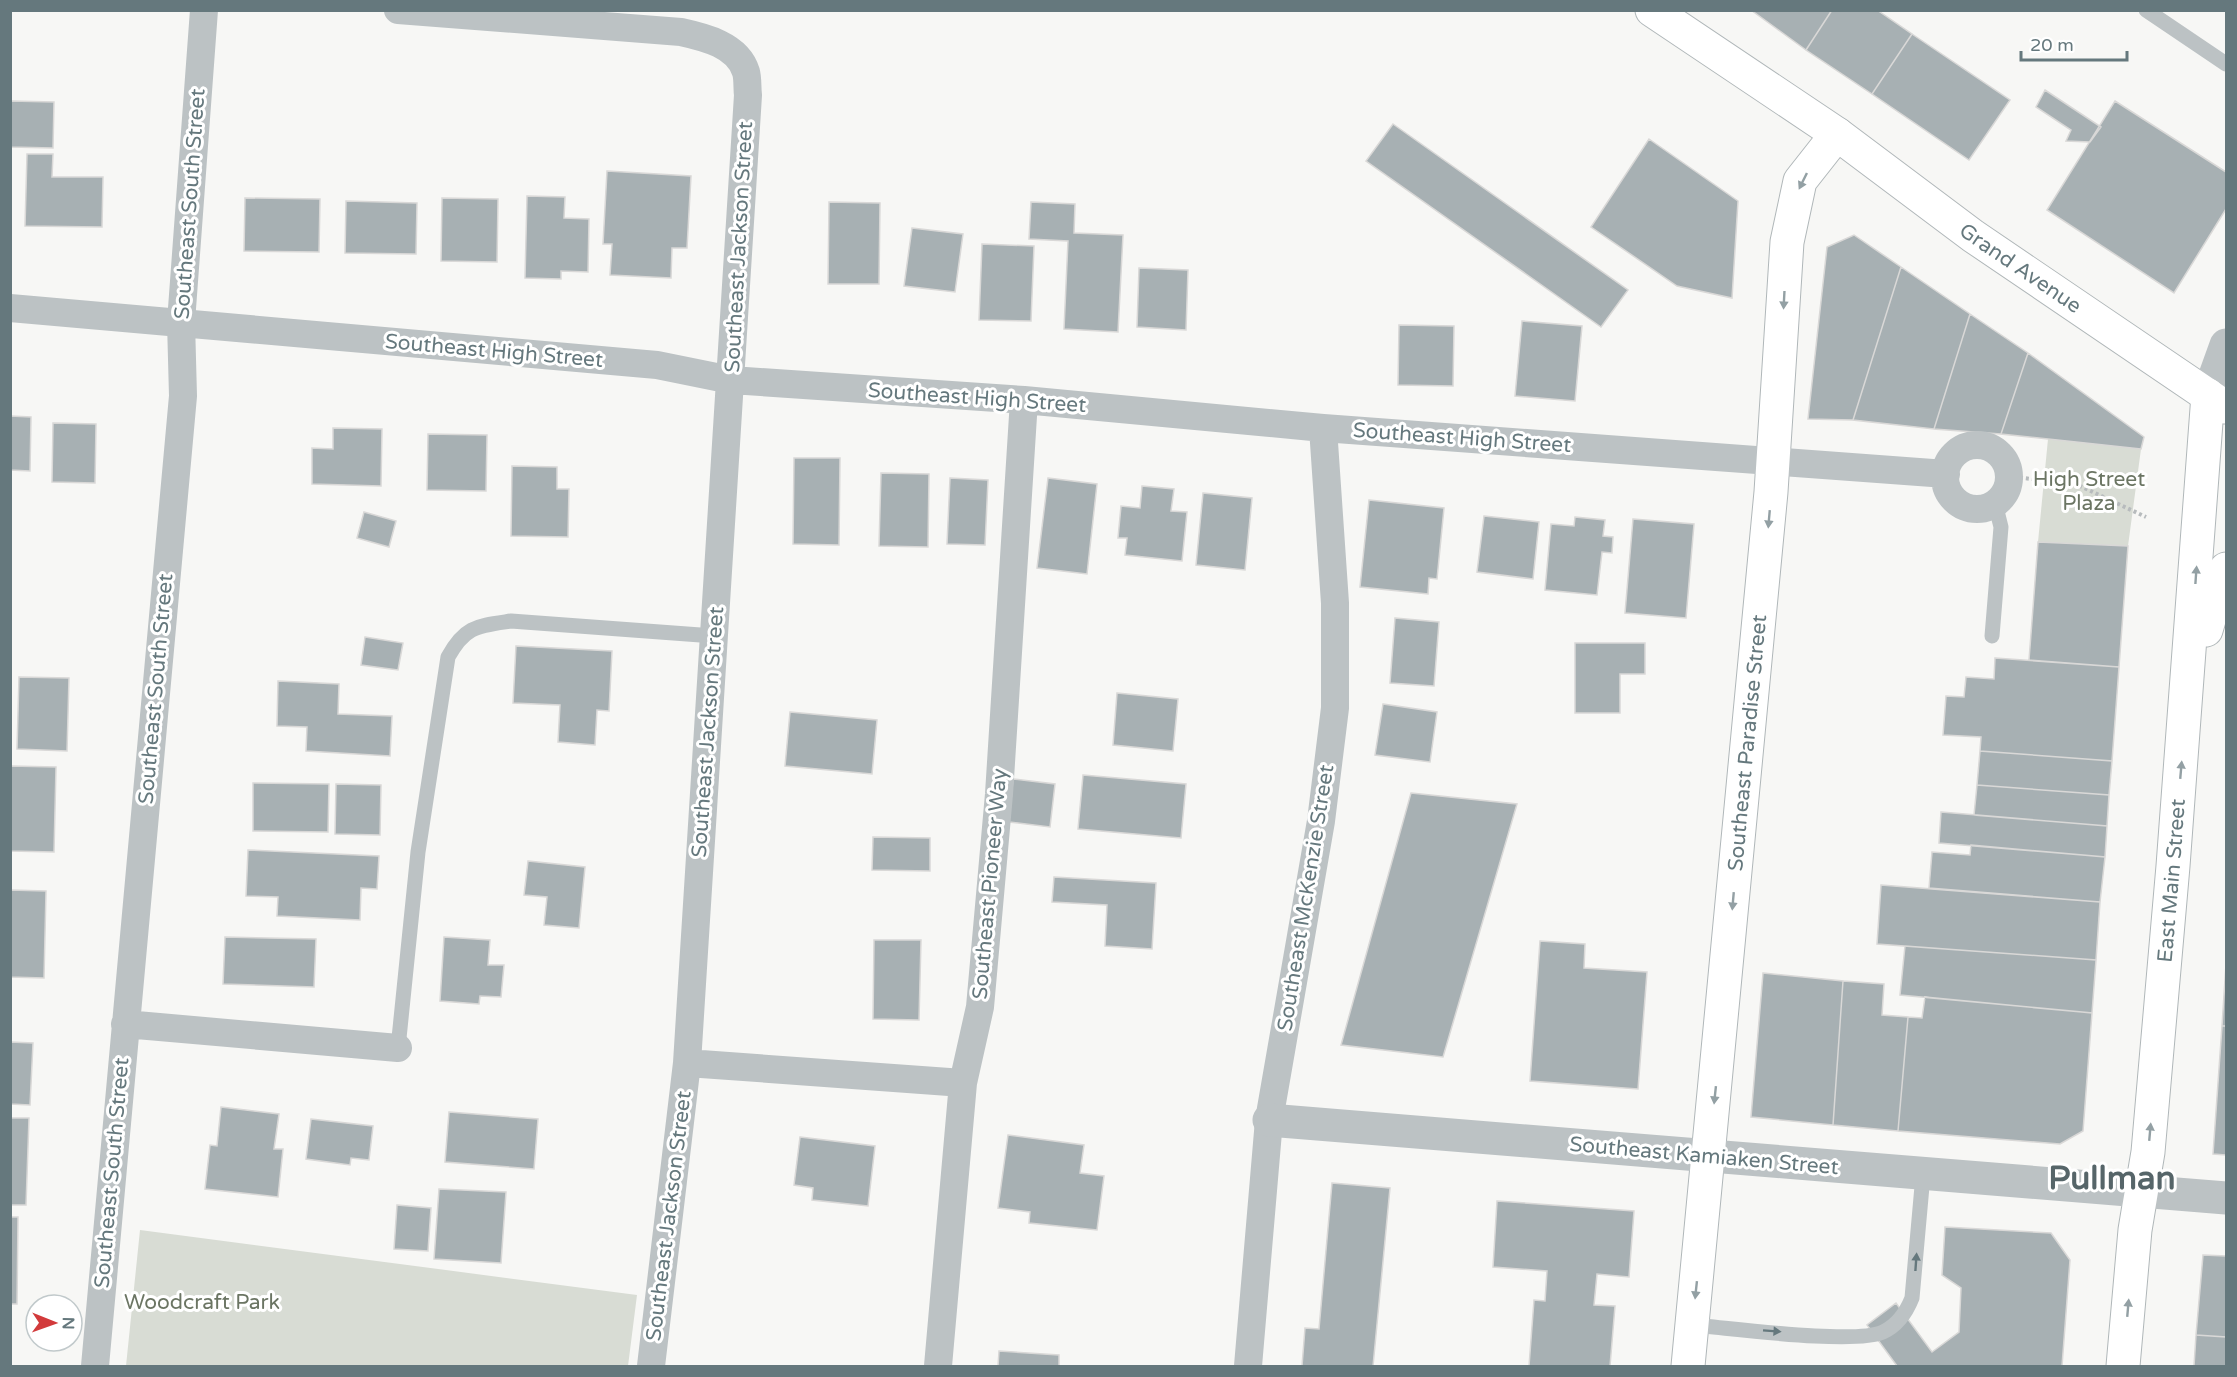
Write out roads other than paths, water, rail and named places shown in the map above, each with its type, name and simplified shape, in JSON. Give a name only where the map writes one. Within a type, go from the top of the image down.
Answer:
[{"type":"main road","name":"Grand Avenue","points":[[1652,10],[1837,134],[1973,236],[2217,401]]},
{"type":"main road","name":"Southeast Paradise Street","points":[[1688,1366],[1774,461],[1787,242],[1800,181],[1837,134]]},
{"type":"main road","name":"East Main Street","points":[[2123,1366],[2140,1190],[2148,1152],[2184,738],[2217,401]]},
{"type":"main road","points":[[2184,738],[2210,613],[2226,569]]},
{"type":"street","name":"Southeast South Street","points":[[95,1366],[183,396],[181,322],[204,10]]},
{"type":"street","name":"Southeast Jackson Street","points":[[398,10],[681,32],[707,37],[730,51],[746,71],[748,95],[687,1064],[651,1366]]},
{"type":"street","name":"Southeast High Street","points":[[10,308],[657,365],[731,380],[1024,400],[1323,428],[1946,474]]},
{"type":"street","points":[[2217,401],[2226,345]]},
{"type":"street","name":"Southeast Pioneer Way","points":[[938,1366],[963,1083],[980,1007],[992,877],[1024,400]]},
{"type":"street","name":"Southeast McKenzie Street","points":[[1248,1366],[1269,1120],[1321,821],[1335,708],[1335,603],[1323,428]]},
{"type":"street","points":[[1975,445],[1985,446],[2001,457],[2008,476],[2003,495],[1995,503],[1975,509],[1964,507],[1948,492],[1946,474],[1949,461],[1956,453],[1975,445]]},
{"type":"street","points":[[125,1024],[398,1048]]},
{"type":"street","points":[[687,1064],[963,1083]]},
{"type":"street","name":"Southeast Kamiaken Street","points":[[1269,1120],[2226,1198]]},
{"type":"lane","points":[[2146,10],[2226,64]]},
{"type":"lane","points":[[1992,636],[2001,526],[1995,503]]},
{"type":"lane","points":[[398,1048],[418,852],[448,657],[459,637],[483,626],[511,621],[714,636]]},
{"type":"lane","points":[[1692,1325],[1860,1338],[1891,1328],[1907,1311],[1912,1298],[1923,1175]]},
{"type":"district","name":"Pullman","points":[[2112,1178]]},
{"type":"park label","name":"High Street Plaza","points":[[2089,491]]},
{"type":"park label","name":"Woodcraft Park","points":[[202,1302]]}]
